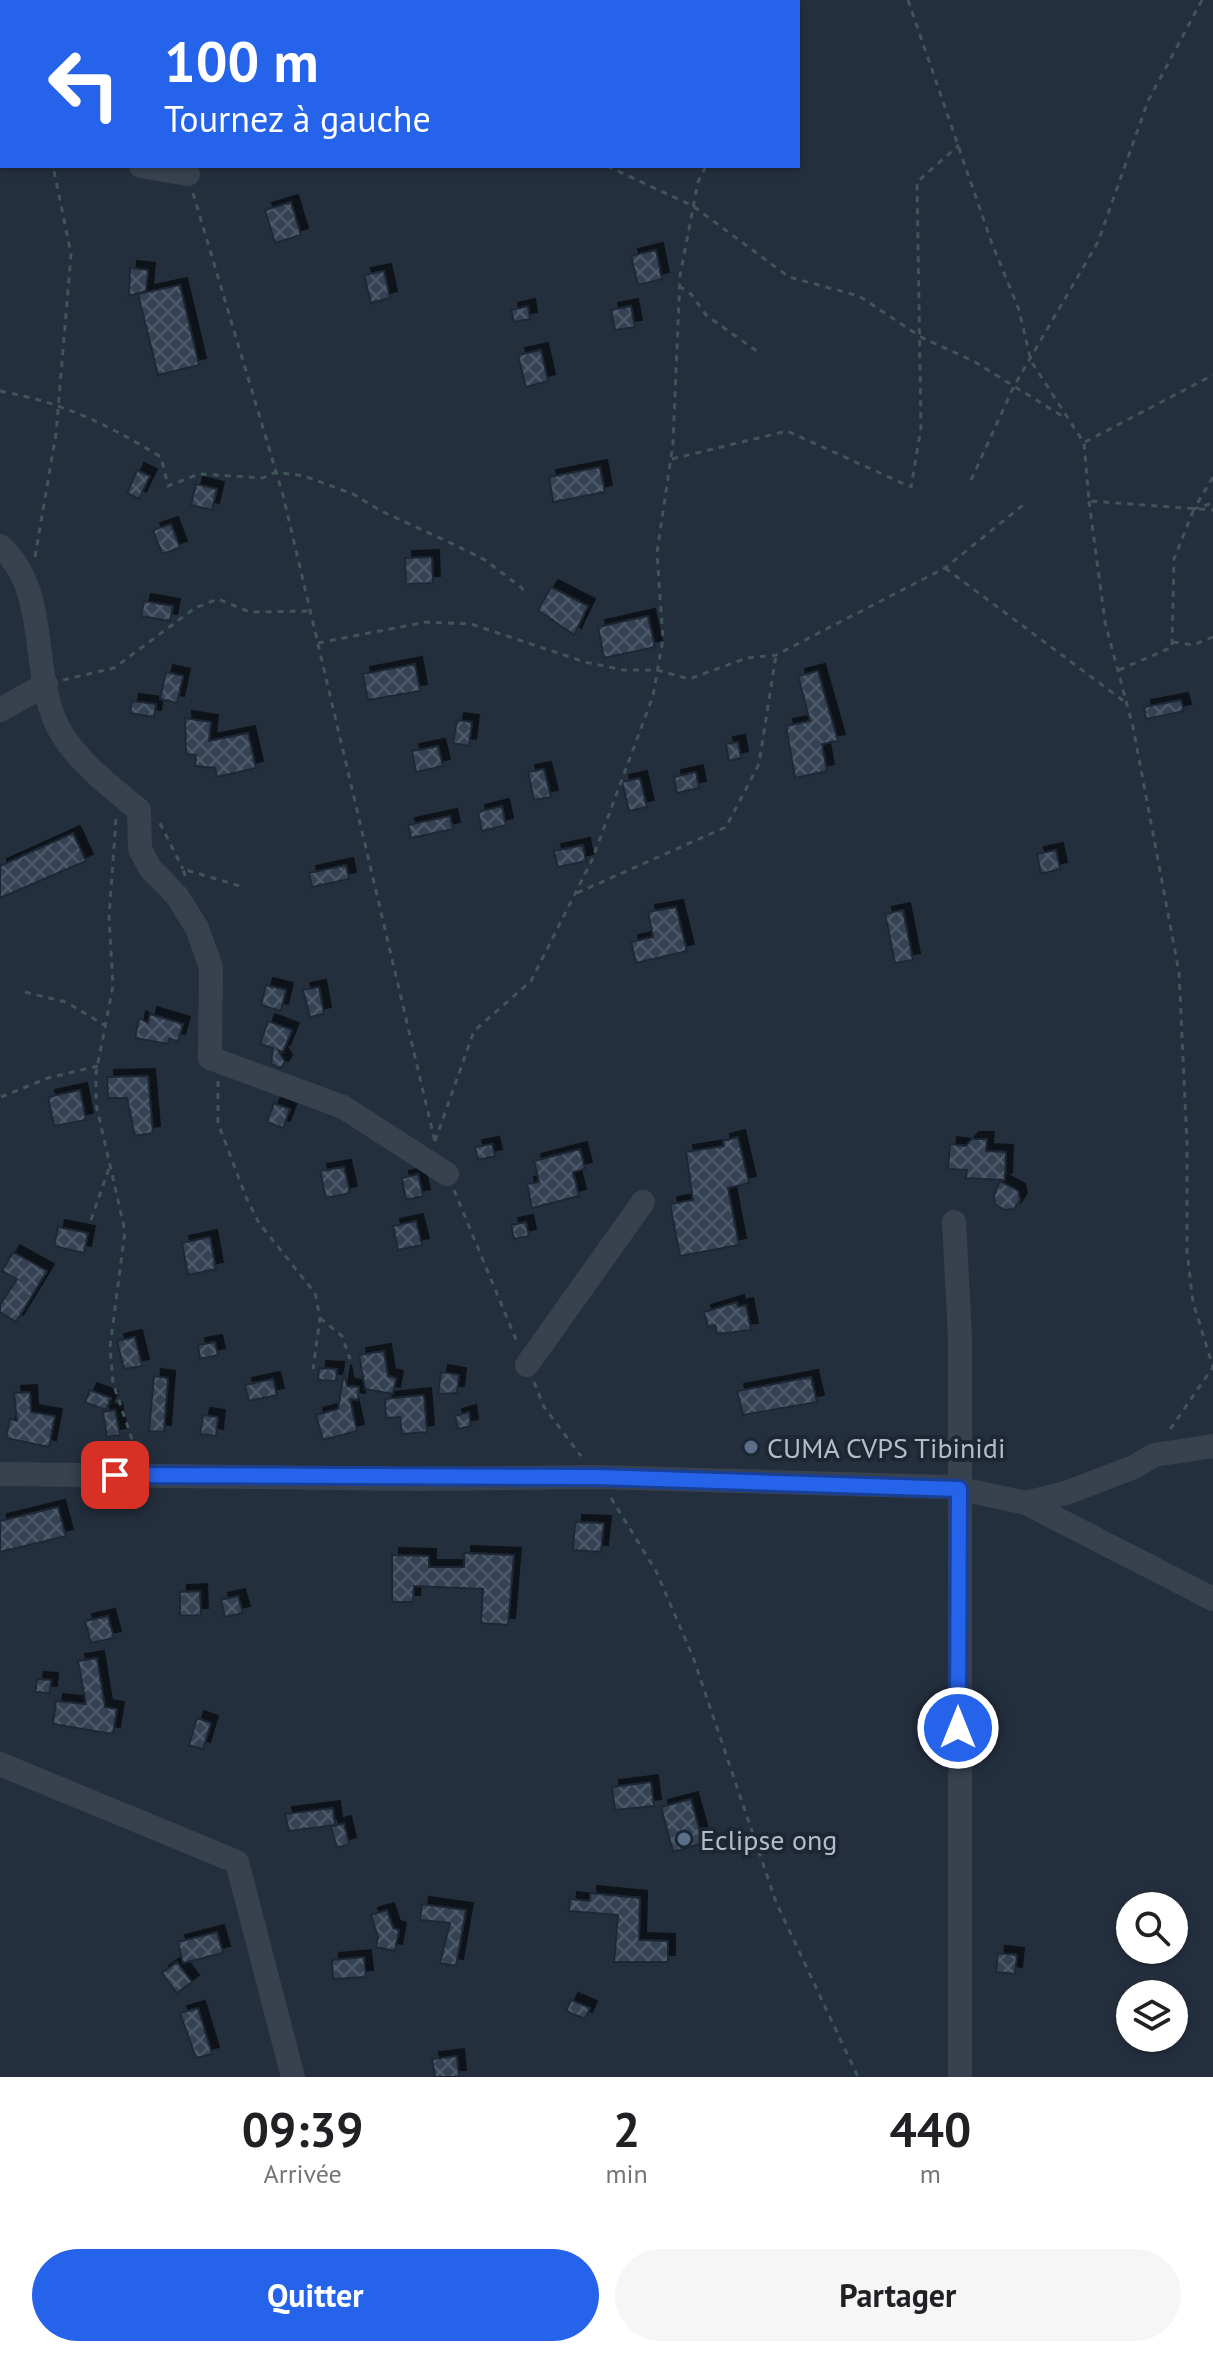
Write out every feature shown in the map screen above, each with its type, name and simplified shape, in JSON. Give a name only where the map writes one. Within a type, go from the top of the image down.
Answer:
[{"type":"street","points":[[153,168],[188,174]]},
{"type":"street","points":[[0,546],[16,560],[25,585],[36,620],[46,684],[57,726],[98,776],[139,810],[140,849],[150,868],[177,896],[197,928],[211,967],[210,1058],[343,1107],[447,1174]]},
{"type":"street","points":[[0,710],[46,684]]},
{"type":"street","points":[[527,1365],[643,1202]]},
{"type":"street","points":[[954,1222],[960,1336],[960,2077]]},
{"type":"street","points":[[1026,1503],[1066,1493],[1134,1467],[1154,1455],[1213,1446]]},
{"type":"street","points":[[0,1474],[598,1477],[959,1489],[1026,1503],[1213,1599]]},
{"type":"street","points":[[0,1764],[237,1862],[293,2077]]},
{"type":"path","points":[[908,0],[991,241],[1019,310],[1031,361],[1084,443],[1105,622],[1127,703],[1179,972],[1187,1143],[1187,1252],[1193,1302],[1213,1366],[1154,1455]]},
{"type":"path","points":[[971,480],[1014,386],[1098,242],[1148,101],[1202,0]]},
{"type":"path","points":[[670,460],[787,431],[911,487],[921,428],[917,182],[959,145]]},
{"type":"path","points":[[33,569],[56,434],[71,254],[53,168]]},
{"type":"path","points":[[611,168],[693,206],[789,277],[859,296],[921,337],[975,362],[1066,418]]},
{"type":"path","points":[[435,1141],[474,1031],[531,981],[576,893],[592,860],[647,711],[663,639],[657,553],[670,460],[679,286],[693,206],[705,168]]},
{"type":"path","points":[[188,174],[276,472],[435,1141],[544,1407],[598,1477],[656,1571],[693,1657],[776,1902],[858,2077]]},
{"type":"path","points":[[679,286],[691,294],[706,315],[758,352]]},
{"type":"path","points":[[1084,443],[1213,375]]},
{"type":"path","points":[[0,391],[57,404],[102,421],[161,457],[168,486],[199,474],[263,478],[276,472],[304,476],[353,494],[383,512],[485,560],[522,588],[524,595]]},
{"type":"path","points":[[1118,670],[1172,647],[1174,559],[1194,509],[1213,477]]},
{"type":"path","points":[[1089,501],[1213,510]]},
{"type":"path","points":[[1194,509],[1213,503]]},
{"type":"path","points":[[318,643],[426,622],[471,624],[585,662],[623,670],[657,670],[689,679],[747,658],[776,655],[945,568],[1023,505]]},
{"type":"path","points":[[945,568],[1127,703]]},
{"type":"path","points":[[46,684],[114,668],[186,615],[218,599],[250,612],[311,611]]},
{"type":"path","points":[[1173,642],[1193,645],[1213,637]]},
{"type":"path","points":[[576,893],[726,827],[759,764],[776,655]]},
{"type":"path","points":[[117,791],[109,917],[113,986],[98,1066],[96,1104],[125,1231],[110,1347],[113,1383],[144,1476]]},
{"type":"path","points":[[139,810],[161,824],[187,882]]},
{"type":"path","points":[[183,869],[240,886]]},
{"type":"path","points":[[25,992],[66,1002],[106,1026]]},
{"type":"path","points":[[218,1061],[218,1123],[227,1150],[259,1223],[315,1293],[320,1318],[313,1369]]},
{"type":"path","points":[[1,1097],[48,1078],[98,1066]]},
{"type":"path","points":[[91,1220],[110,1164]]},
{"type":"path","points":[[320,1318],[342,1336],[350,1359]]},
{"type":"building","points":[[291,202],[301,235],[275,243],[265,210]]},
{"type":"building","points":[[656,250],[662,279],[638,285],[631,256]]},
{"type":"building","points":[[130,268],[148,270],[146,291],[129,296]]},
{"type":"building","points":[[384,271],[390,298],[371,303],[364,275]]},
{"type":"building","points":[[180,285],[199,365],[158,375],[138,294]]},
{"type":"building","points":[[528,306],[530,319],[514,322],[511,310]]},
{"type":"building","points":[[631,306],[635,327],[615,330],[611,310]]},
{"type":"building","points":[[541,350],[548,381],[526,387],[518,355]]},
{"type":"building","points":[[600,467],[605,492],[553,502],[549,477]]},
{"type":"building","points":[[137,470],[150,476],[139,499],[127,493]]},
{"type":"building","points":[[196,484],[217,489],[212,510],[191,505]]},
{"type":"building","points":[[171,524],[180,548],[162,554],[153,530]]},
{"type":"building","points":[[432,557],[433,583],[406,584],[405,558]]},
{"type":"building","points":[[551,587],[588,606],[574,635],[538,610]]},
{"type":"building","points":[[144,601],[173,606],[170,621],[141,616]]},
{"type":"building","points":[[648,616],[655,647],[604,658],[598,627]]},
{"type":"building","points":[[415,664],[420,691],[368,700],[363,674]]},
{"type":"building","points":[[818,671],[838,741],[822,744],[827,771],[795,778],[786,726],[810,721],[798,676]]},
{"type":"building","points":[[166,672],[183,676],[177,703],[160,699]]},
{"type":"building","points":[[1181,700],[1184,711],[1146,719],[1144,707]]},
{"type":"building","points":[[132,701],[156,704],[154,717],[130,713]]},
{"type":"building","points":[[185,718],[211,722],[209,741],[248,733],[256,768],[217,777],[215,768],[195,766],[196,755],[186,754]]},
{"type":"building","points":[[457,720],[472,722],[469,746],[453,743]]},
{"type":"building","points":[[738,742],[741,758],[729,761],[726,744]]},
{"type":"building","points":[[438,746],[443,766],[416,772],[412,751]]},
{"type":"building","points":[[544,769],[551,797],[534,800],[528,772]]},
{"type":"building","points":[[696,772],[699,788],[677,793],[674,777]]},
{"type":"building","points":[[640,778],[647,807],[629,811],[622,782]]},
{"type":"building","points":[[502,806],[506,825],[482,831],[478,812]]},
{"type":"building","points":[[450,816],[453,829],[411,838],[408,825]]},
{"type":"building","points":[[73,833],[86,861],[0,898],[0,866]]},
{"type":"building","points":[[583,845],[586,861],[558,867],[554,851]]},
{"type":"building","points":[[1056,850],[1060,869],[1041,874],[1037,854]]},
{"type":"building","points":[[346,865],[349,879],[312,887],[309,873]]},
{"type":"building","points":[[676,907],[687,951],[636,963],[631,942],[653,937],[648,912]]},
{"type":"building","points":[[903,910],[913,960],[895,963],[885,914]]},
{"type":"building","points":[[266,985],[286,990],[281,1011],[261,1005]]},
{"type":"building","points":[[319,987],[324,1014],[310,1017],[303,990]]},
{"type":"building","points":[[150,1014],[183,1024],[178,1041],[169,1039],[168,1044],[135,1038],[139,1018],[148,1023]]},
{"type":"building","points":[[268,1021],[292,1030],[283,1052],[278,1050],[285,1062],[281,1068],[271,1064],[273,1048],[260,1044]]},
{"type":"building","points":[[148,1076],[153,1133],[135,1136],[127,1098],[108,1098],[107,1077]]},
{"type":"building","points":[[80,1090],[86,1120],[54,1126],[48,1097]]},
{"type":"building","points":[[274,1103],[290,1109],[283,1128],[267,1122]]},
{"type":"building","points":[[738,1137],[749,1183],[728,1188],[739,1245],[680,1256],[670,1204],[693,1200],[686,1152],[724,1146],[723,1141]]},
{"type":"building","points":[[972,1139],[987,1139],[986,1151],[1006,1152],[1005,1180],[966,1178],[967,1170],[948,1169],[950,1144],[966,1146]]},
{"type":"building","points":[[492,1144],[495,1156],[478,1160],[475,1147]]},
{"type":"building","points":[[580,1149],[585,1169],[573,1172],[579,1196],[532,1208],[527,1184],[539,1182],[534,1161]]},
{"type":"building","points":[[344,1167],[350,1193],[326,1198],[320,1171]]},
{"type":"building","points":[[418,1174],[423,1196],[406,1200],[402,1178]]},
{"type":"building","points":[[1000,1181],[1018,1191],[1020,1200],[1014,1209],[1004,1210],[995,1204],[994,1195]]},
{"type":"building","points":[[416,1221],[422,1245],[398,1250],[393,1226]]},
{"type":"building","points":[[526,1222],[529,1236],[514,1239],[511,1225]]},
{"type":"building","points":[[58,1227],[88,1233],[84,1253],[54,1246]]},
{"type":"building","points":[[210,1237],[216,1269],[188,1275],[182,1243]]},
{"type":"building","points":[[13,1252],[47,1271],[16,1322],[0,1312],[0,1305],[17,1279],[2,1271]]},
{"type":"building","points":[[737,1302],[738,1307],[746,1305],[751,1330],[717,1334],[715,1325],[708,1327],[704,1312]]},
{"type":"building","points":[[135,1337],[142,1366],[124,1369],[117,1341]]},
{"type":"building","points":[[215,1342],[218,1355],[200,1359],[198,1345]]},
{"type":"building","points":[[384,1351],[388,1376],[396,1378],[393,1394],[365,1389],[359,1355]]},
{"type":"building","points":[[319,1368],[337,1369],[336,1381],[318,1380]]},
{"type":"building","points":[[344,1372],[347,1386],[359,1387],[358,1400],[350,1399],[357,1431],[323,1440],[316,1415],[338,1409]]},
{"type":"building","points":[[441,1372],[459,1375],[457,1393],[438,1394]]},
{"type":"building","points":[[154,1376],[168,1378],[164,1432],[149,1431]]},
{"type":"building","points":[[811,1377],[817,1402],[743,1415],[737,1391]]},
{"type":"building","points":[[273,1379],[277,1395],[249,1401],[245,1385]]},
{"type":"building","points":[[90,1390],[111,1398],[106,1410],[85,1402]]},
{"type":"building","points":[[30,1392],[31,1412],[55,1416],[49,1447],[6,1438],[10,1419],[17,1421],[14,1393]]},
{"type":"building","points":[[424,1395],[427,1432],[402,1434],[400,1417],[386,1418],[385,1399]]},
{"type":"building","points":[[115,1410],[120,1435],[107,1437],[103,1412]]},
{"type":"building","points":[[469,1412],[471,1426],[458,1429],[455,1416]]},
{"type":"building","points":[[203,1415],[218,1417],[216,1436],[200,1434]]},
{"type":"building","points":[[58,1507],[66,1536],[0,1552],[0,1521]]},
{"type":"building","points":[[575,1522],[604,1523],[601,1552],[573,1550]]},
{"type":"building","points":[[464,1553],[514,1555],[508,1625],[481,1623],[483,1589],[414,1586],[413,1602],[392,1602],[392,1555],[429,1556],[429,1567],[464,1567]]},
{"type":"building","points":[[200,1591],[201,1615],[180,1616],[180,1592]]},
{"type":"building","points":[[238,1596],[243,1613],[225,1617],[221,1600]]},
{"type":"building","points":[[108,1616],[114,1638],[91,1643],[85,1621]]},
{"type":"building","points":[[97,1658],[105,1707],[117,1709],[113,1734],[53,1724],[56,1701],[86,1704],[78,1661]]},
{"type":"building","points":[[37,1679],[51,1680],[50,1693],[35,1692]]},
{"type":"building","points":[[197,1718],[211,1723],[203,1749],[189,1745]]},
{"type":"building","points":[[651,1782],[654,1806],[615,1810],[612,1787]]},
{"type":"building","points":[[691,1799],[703,1843],[673,1852],[661,1807]]},
{"type":"building","points":[[333,1808],[335,1825],[289,1831],[285,1814]]},
{"type":"building","points":[[344,1823],[349,1844],[337,1848],[331,1827]]},
{"type":"building","points":[[590,1893],[640,1898],[639,1940],[668,1941],[668,1962],[614,1962],[618,1915],[569,1911],[570,1899],[590,1901]]},
{"type":"building","points":[[422,1904],[466,1910],[456,1966],[440,1963],[450,1923],[420,1920]]},
{"type":"building","points":[[387,1910],[393,1928],[399,1930],[395,1951],[376,1947],[378,1937],[371,1915]]},
{"type":"building","points":[[217,1932],[223,1953],[183,1963],[178,1942]]},
{"type":"building","points":[[998,1953],[1017,1955],[1015,1974],[996,1972]]},
{"type":"building","points":[[364,1957],[366,1977],[333,1979],[332,1960]]},
{"type":"building","points":[[177,1962],[192,1982],[177,1993],[162,1973]]},
{"type":"building","points":[[571,2000],[590,2008],[585,2019],[566,2011]]},
{"type":"building","points":[[198,2008],[212,2054],[196,2058],[180,2013]]},
{"type":"building","points":[[457,2056],[459,2077],[435,2077],[432,2059]]},
{"type":"place","name":"CUMA CVPS Tibinidi","points":[[751,1447]]},
{"type":"place","name":"Eclipse ong","points":[[684,1839]]},
{"type":"route","points":[[115,1475],[418,1479],[598,1477],[959,1489],[958,1728]]}]
